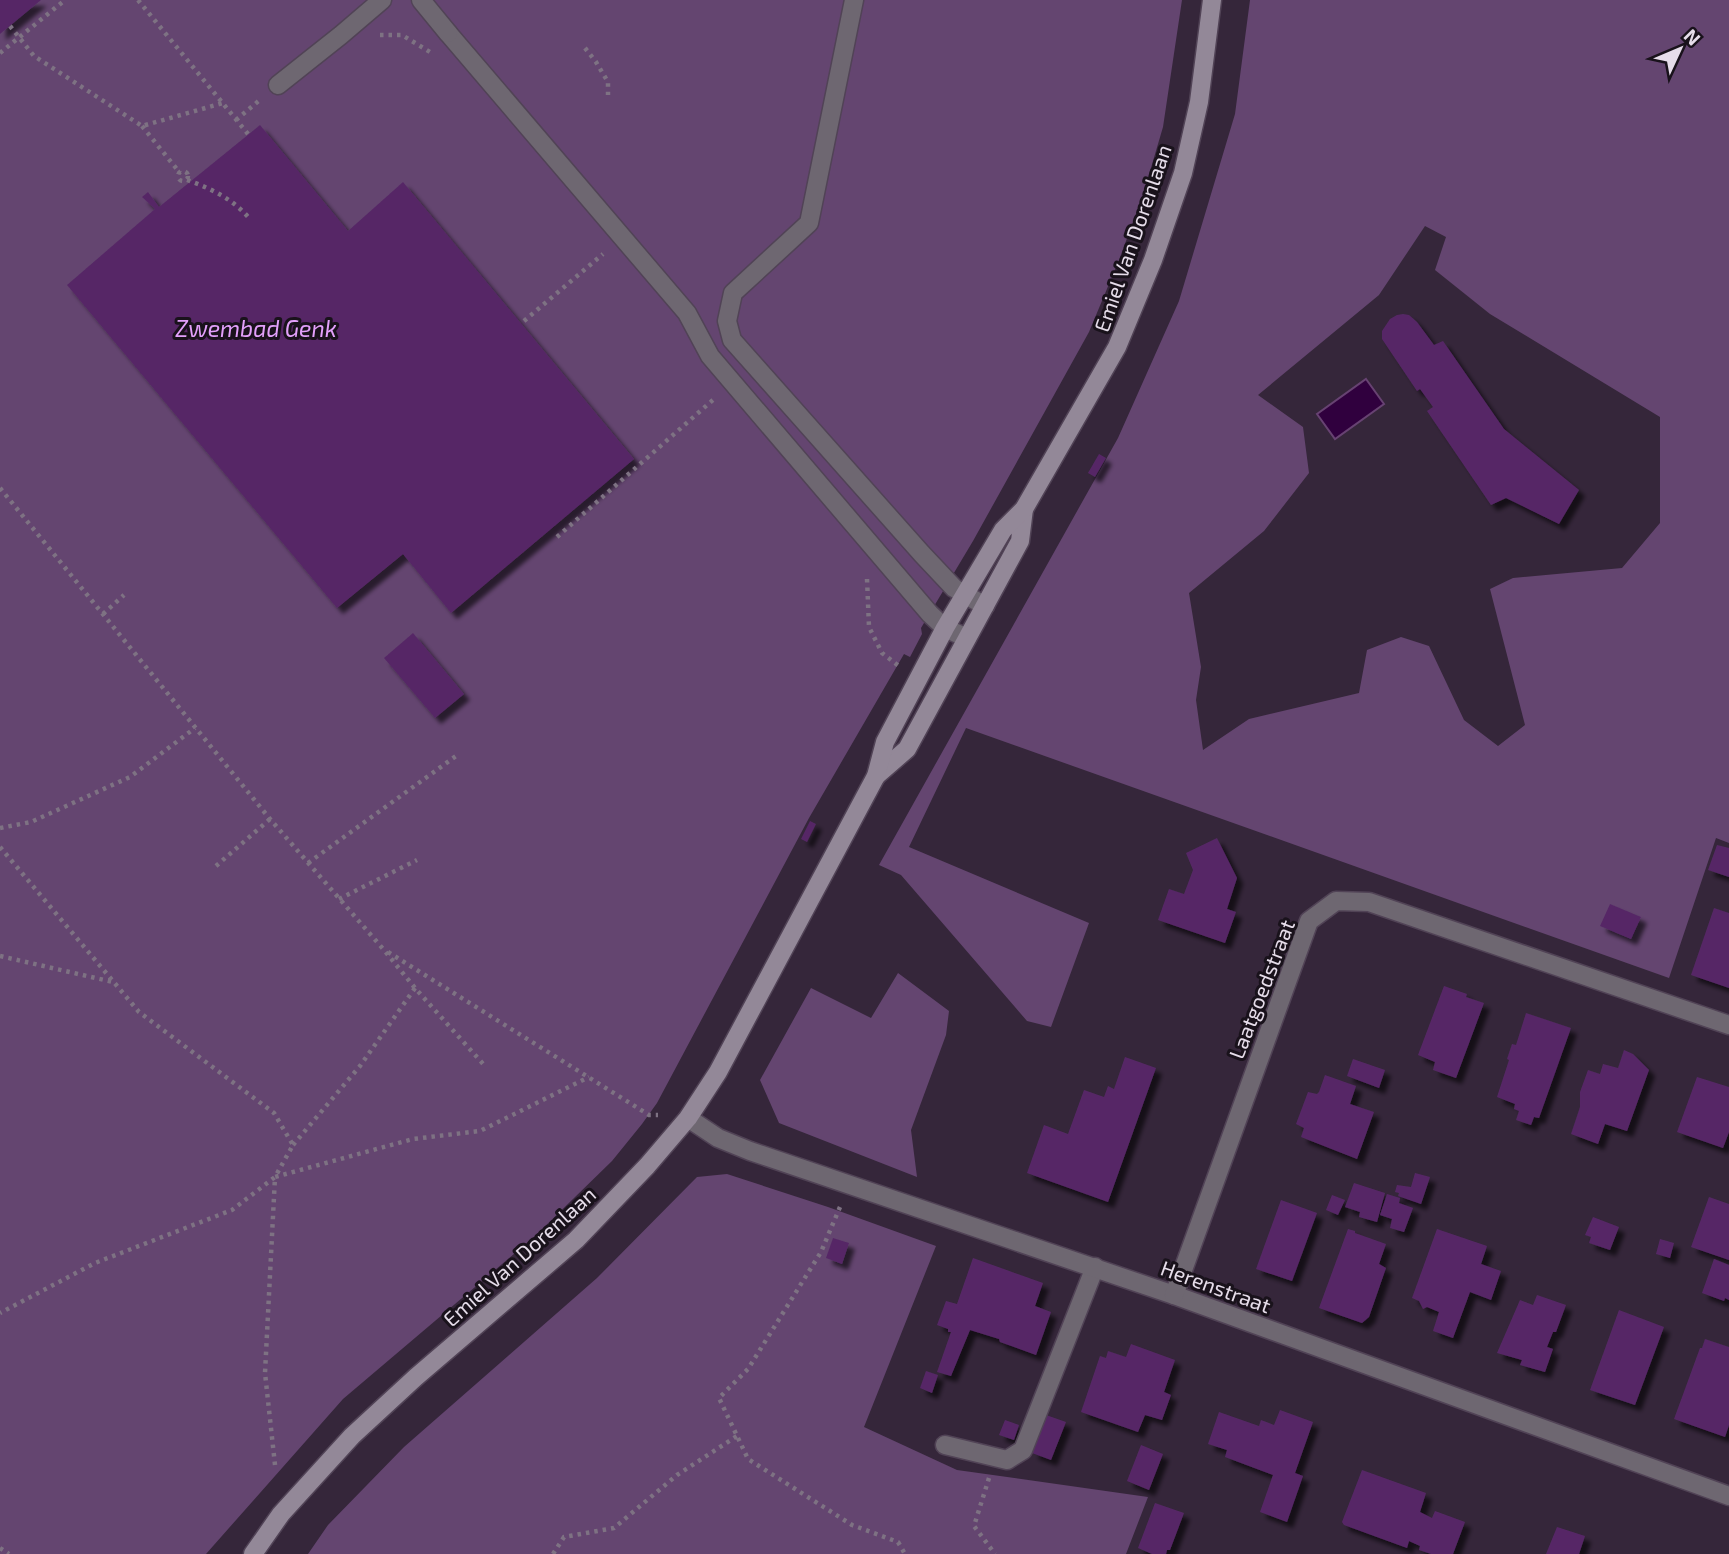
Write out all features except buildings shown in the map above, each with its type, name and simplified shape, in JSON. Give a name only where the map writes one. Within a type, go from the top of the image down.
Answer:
[{"type":"street","points":[[278,85],[382,0]]},
{"type":"street","points":[[421,0],[687,313],[710,356],[930,614],[945,628],[967,638]]},
{"type":"street","points":[[854,0],[809,223],[733,293],[727,321],[732,341],[922,554],[954,588],[985,606]]},
{"type":"street","name":"Emiel Van Dorenlaan","points":[[253,1554],[281,1514],[352,1436],[416,1377],[576,1240],[647,1166],[688,1118],[718,1072],[876,776],[885,742],[963,595],[1003,530],[1024,509],[1117,347],[1153,260],[1183,173],[1199,102],[1212,0]]},
{"type":"street","name":"Emiel Van Dorenlaan","points":[[876,776],[907,749],[1020,541],[1024,509]]},
{"type":"street","name":"Laatgoedstraat","points":[[1174,1294],[1309,921],[1336,901],[1369,902],[1729,1025]]},
{"type":"street","name":"Herenstraat","points":[[688,1118],[718,1138],[750,1151],[1174,1294],[1729,1496]]},
{"type":"street","points":[[945,1446],[1007,1460],[1023,1450],[1095,1267]]},
{"type":"path","points":[[0,53],[65,0]]},
{"type":"path","points":[[138,0],[248,134]]},
{"type":"path","points":[[10,26],[34,56],[142,126],[180,173],[186,172],[187,180],[204,186],[239,206],[249,218]]},
{"type":"path","points":[[341,35],[402,35],[432,53]]},
{"type":"path","points":[[585,48],[608,82],[608,95]]},
{"type":"path","points":[[142,126],[223,103]]},
{"type":"path","points":[[524,321],[603,254]]},
{"type":"path","points":[[557,537],[719,394]]},
{"type":"path","points":[[0,488],[270,819],[485,1066]]},
{"type":"path","points":[[103,614],[124,595]]},
{"type":"path","points":[[0,828],[31,822],[130,777],[195,728]]},
{"type":"path","points":[[308,863],[456,756]]},
{"type":"path","points":[[216,866],[270,819]]},
{"type":"path","points":[[0,848],[139,1012],[274,1113],[293,1145]]},
{"type":"path","points":[[339,899],[417,860]]},
{"type":"path","points":[[384,950],[649,1115]]},
{"type":"path","points":[[0,956],[113,983]]},
{"type":"path","points":[[275,1465],[265,1373],[275,1177],[293,1145],[360,1066],[415,988]]},
{"type":"path","points":[[0,1313],[95,1263],[232,1210],[275,1177],[413,1139],[480,1131],[589,1077]]},
{"type":"path","points":[[850,1184],[821,1252],[748,1369],[719,1398],[748,1458],[852,1525],[898,1542],[905,1554]]},
{"type":"path","points":[[553,1554],[564,1537],[614,1528],[677,1475],[737,1436]]},
{"type":"path","points":[[995,1554],[974,1526],[996,1457]]},
{"type":"path","points":[[0,1548],[9,1554]]},
{"type":"shaded area","points":[[0,0],[1182,0],[1163,127],[1143,195],[1089,332],[973,541],[921,628],[922,634],[910,657],[904,654],[809,818],[657,1103],[612,1161],[534,1237],[343,1399],[206,1554],[0,1554]]},
{"type":"shaded area","points":[[1250,0],[1729,0],[1729,843],[1716,838],[1669,978],[966,728],[909,847],[1089,923],[1051,1027],[1027,1021],[901,875],[879,865],[1118,438],[1179,301],[1235,114]],"holes":[[[1425,226],[1446,237],[1435,270],[1490,314],[1660,417],[1660,523],[1622,568],[1513,578],[1490,589],[1525,725],[1498,746],[1464,720],[1429,646],[1401,637],[1367,650],[1359,693],[1249,719],[1203,750],[1196,700],[1201,667],[1189,593],[1264,531],[1309,473],[1303,427],[1258,395],[1379,295]]]},
{"type":"shaded area","points":[[1366,379],[1384,404],[1335,439],[1317,414]]},
{"type":"shaded area","points":[[898,973],[949,1011],[946,1035],[911,1130],[917,1177],[779,1123],[760,1080],[811,988],[871,1018]]},
{"type":"shaded area","points":[[727,1174],[936,1246],[864,1427],[957,1470],[1148,1497],[1126,1554],[308,1554],[328,1525],[404,1447],[597,1278],[697,1177]]},
{"type":"water label","name":"Zwembad Genk","points":[[256,328]]}]
